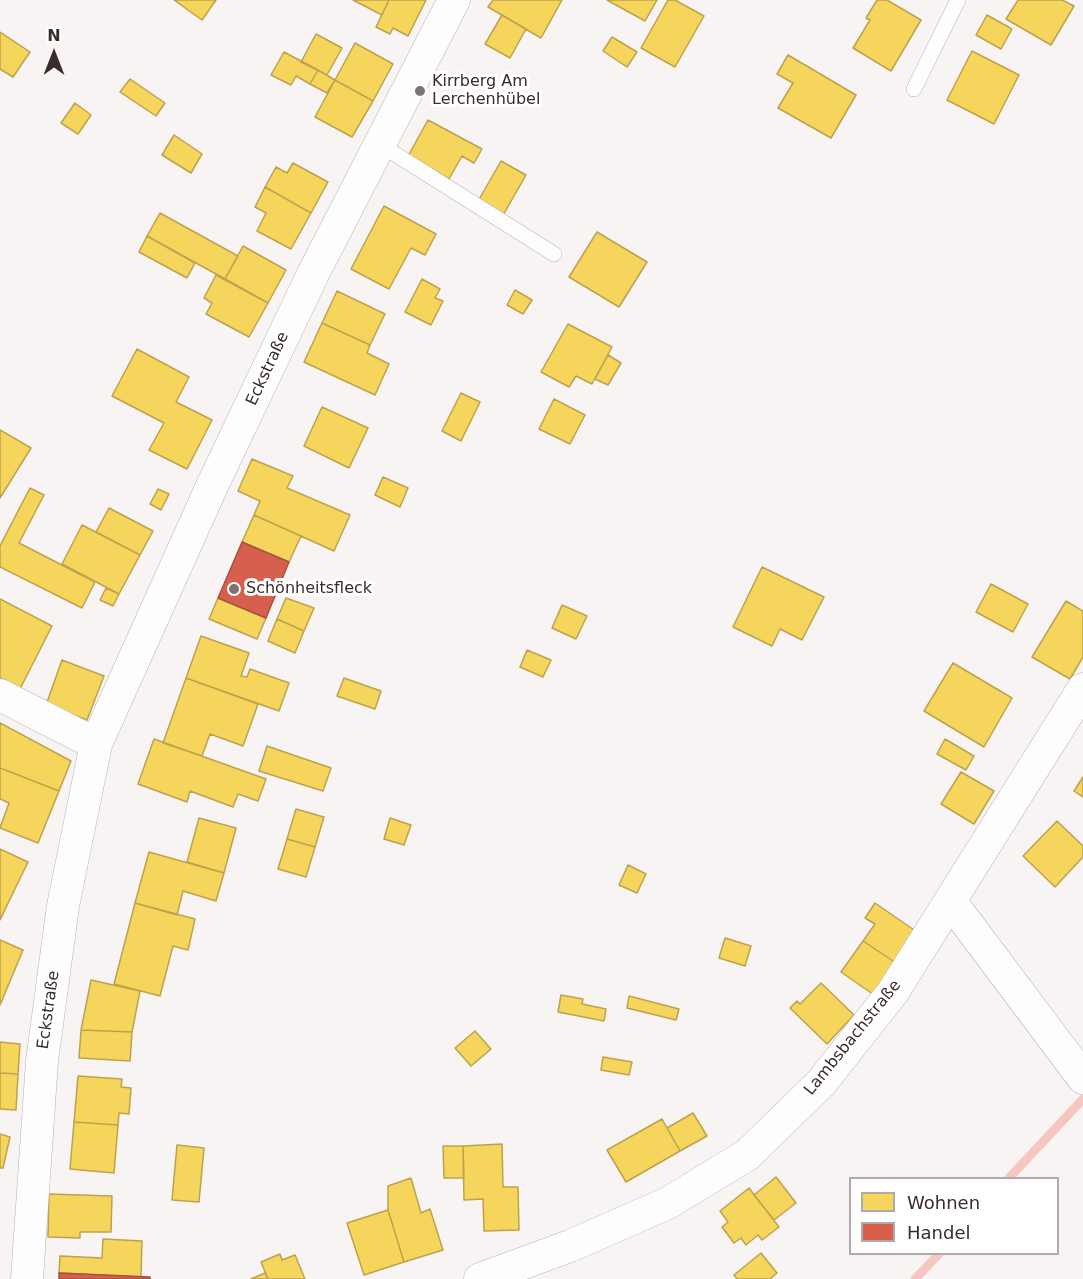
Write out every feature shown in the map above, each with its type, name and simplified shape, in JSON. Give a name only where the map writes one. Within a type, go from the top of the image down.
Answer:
[{"type":"street","name":"Eckstraße","points":[[27,1279],[42,1061],[63,906],[96,744],[212,486],[313,274],[454,0]]},
{"type":"street","name":"Lambsbachstraße","points":[[480,1279],[570,1246],[668,1203],[747,1155],[821,1083],[893,992],[1083,689]]},
{"type":"street","points":[[0,695],[96,744]]},
{"type":"street","points":[[951,902],[1079,1072]]},
{"type":"lane","points":[[914,89],[958,0]]},
{"type":"lane","points":[[379,144],[554,254]]},
{"type":"building: Wohnen","points":[[174,0],[216,0],[202,20]]},
{"type":"building: Wohnen","points":[[353,0],[389,0],[382,15]]},
{"type":"building: Wohnen","points":[[389,0],[426,0],[408,36],[393,28],[390,34],[376,27]]},
{"type":"building: Wohnen","points":[[493,0],[562,0],[541,38],[488,7]]},
{"type":"building: Wohnen","points":[[607,0],[657,0],[645,21]]},
{"type":"building: Wohnen","points":[[668,0],[675,0],[704,16],[675,67],[641,48]]},
{"type":"building: Wohnen","points":[[877,0],[887,0],[921,20],[891,71],[853,48],[870,20],[866,18]]},
{"type":"building: Wohnen","points":[[1018,0],[1062,0],[1074,6],[1051,45],[1006,19]]},
{"type":"building: Wohnen","points":[[502,15],[526,29],[510,58],[485,44]]},
{"type":"building: Wohnen","points":[[987,15],[1012,29],[1001,49],[976,35]]},
{"type":"building: Wohnen","points":[[0,32],[30,52],[13,77],[0,69]]},
{"type":"building: Wohnen","points":[[316,34],[342,48],[327,75],[301,62]]},
{"type":"building: Wohnen","points":[[612,37],[637,52],[627,67],[603,51]]},
{"type":"building: Wohnen","points":[[355,43],[393,64],[373,101],[335,80]]},
{"type":"building: Wohnen","points":[[972,51],[1019,75],[994,124],[947,100]]},
{"type":"building: Wohnen","points":[[284,52],[318,70],[310,84],[296,76],[291,85],[271,75]]},
{"type":"building: Wohnen","points":[[788,55],[856,95],[831,138],[778,108],[793,83],[777,74]]},
{"type":"building: Wohnen","points":[[318,70],[335,80],[327,93],[310,84]]},
{"type":"building: Wohnen","points":[[130,79],[165,103],[156,116],[120,92]]},
{"type":"building: Wohnen","points":[[335,80],[373,101],[352,137],[315,117]]},
{"type":"building: Wohnen","points":[[75,103],[91,115],[78,134],[61,123]]},
{"type":"building: Wohnen","points":[[428,120],[482,149],[474,163],[462,156],[449,179],[408,156]]},
{"type":"building: Wohnen","points":[[174,135],[202,154],[191,173],[162,155]]},
{"type":"building: Wohnen","points":[[501,161],[526,175],[502,217],[477,203]]},
{"type":"building: Wohnen","points":[[293,163],[328,182],[311,213],[265,187],[276,167],[287,173]]},
{"type":"building: Wohnen","points":[[265,187],[311,213],[291,249],[257,231],[266,213],[255,207]]},
{"type":"building: Wohnen","points":[[384,206],[436,234],[425,255],[411,248],[389,289],[351,269]]},
{"type":"building: Wohnen","points":[[160,213],[238,256],[225,279],[147,236]]},
{"type":"building: Wohnen","points":[[597,232],[647,262],[619,307],[569,277]]},
{"type":"building: Wohnen","points":[[147,236],[195,263],[187,278],[139,252]]},
{"type":"building: Wohnen","points":[[243,246],[286,270],[268,303],[225,279]]},
{"type":"building: Wohnen","points":[[216,275],[268,303],[249,337],[206,314],[212,303],[204,298]]},
{"type":"building: Wohnen","points":[[422,279],[440,289],[435,298],[443,301],[431,325],[405,312]]},
{"type":"building: Wohnen","points":[[515,290],[532,300],[523,314],[507,305]]},
{"type":"building: Wohnen","points":[[337,291],[385,314],[370,345],[322,323]]},
{"type":"building: Wohnen","points":[[322,323],[370,345],[367,353],[389,364],[375,395],[304,362]]},
{"type":"building: Wohnen","points":[[568,324],[612,347],[592,384],[576,376],[569,387],[541,372]]},
{"type":"building: Wohnen","points":[[137,349],[189,377],[176,402],[212,420],[187,469],[149,450],[164,423],[112,396]]},
{"type":"building: Wohnen","points":[[608,355],[621,363],[608,385],[595,379]]},
{"type":"building: Wohnen","points":[[461,393],[480,402],[461,441],[442,431]]},
{"type":"building: Wohnen","points":[[554,399],[585,415],[570,444],[539,429]]},
{"type":"building: Wohnen","points":[[322,407],[368,428],[349,468],[304,446]]},
{"type":"building: Wohnen","points":[[0,430],[31,448],[0,498]]},
{"type":"building: Wohnen","points":[[252,459],[293,476],[287,488],[350,515],[334,551],[254,515],[260,501],[238,491]]},
{"type":"building: Wohnen","points":[[383,477],[408,488],[400,507],[375,495]]},
{"type":"building: Wohnen","points":[[30,488],[44,495],[19,543],[95,582],[82,608],[0,567],[0,546]]},
{"type":"building: Wohnen","points":[[158,489],[169,494],[161,510],[150,504]]},
{"type":"building: Wohnen","points":[[109,508],[153,531],[140,555],[96,532]]},
{"type":"building: Wohnen","points":[[254,515],[301,536],[289,562],[242,542]]},
{"type":"building: Wohnen","points":[[82,525],[140,555],[119,594],[62,564]]},
{"type":"building: Wohnen","points":[[762,567],[824,597],[802,640],[780,629],[772,646],[733,627]]},
{"type":"building: Wohnen","points":[[991,584],[1028,604],[1013,632],[976,612]]},
{"type":"building: Wohnen","points":[[106,588],[119,594],[113,606],[100,600]]},
{"type":"building: Wohnen","points":[[218,598],[266,618],[257,639],[209,619]]},
{"type":"building: Wohnen","points":[[286,598],[314,608],[304,631],[277,619]]},
{"type":"building: Wohnen","points":[[0,599],[52,626],[20,689],[0,678]]},
{"type":"building: Wohnen","points":[[1066,601],[1083,611],[1083,657],[1070,679],[1032,657]]},
{"type":"building: Wohnen","points":[[562,605],[587,616],[576,639],[552,628]]},
{"type":"building: Wohnen","points":[[277,619],[304,631],[295,653],[268,641]]},
{"type":"building: Wohnen","points":[[201,636],[249,653],[241,676],[247,677],[250,669],[289,683],[279,711],[186,678]]},
{"type":"building: Wohnen","points":[[527,650],[551,660],[543,677],[520,667]]},
{"type":"building: Wohnen","points":[[62,660],[104,676],[87,720],[46,705]]},
{"type":"building: Wohnen","points":[[953,663],[1012,698],[984,747],[924,711]]},
{"type":"building: Wohnen","points":[[186,678],[258,704],[243,746],[210,734],[202,756],[163,743]]},
{"type":"building: Wohnen","points":[[344,678],[381,691],[375,709],[337,696]]},
{"type":"building: Wohnen","points":[[0,723],[71,761],[59,791],[0,768]]},
{"type":"building: Wohnen","points":[[154,739],[266,779],[258,801],[238,794],[233,807],[190,791],[187,802],[138,784]]},
{"type":"building: Wohnen","points":[[945,739],[974,756],[966,770],[937,754]]},
{"type":"building: Wohnen","points":[[267,746],[331,768],[323,791],[259,771]]},
{"type":"building: Wohnen","points":[[0,768],[59,791],[38,843],[0,828],[9,803],[0,799]]},
{"type":"building: Wohnen","points":[[961,772],[994,791],[974,824],[941,804]]},
{"type":"building: Wohnen","points":[[1083,777],[1083,797],[1074,791]]},
{"type":"building: Wohnen","points":[[296,809],[324,817],[315,847],[287,839]]},
{"type":"building: Wohnen","points":[[199,818],[236,828],[224,873],[187,862]]},
{"type":"building: Wohnen","points":[[390,818],[411,825],[404,845],[384,839]]},
{"type":"building: Wohnen","points":[[1057,821],[1083,846],[1083,857],[1055,887],[1023,856]]},
{"type":"building: Wohnen","points":[[287,839],[315,847],[306,877],[278,869]]},
{"type":"building: Wohnen","points":[[0,849],[28,862],[0,920]]},
{"type":"building: Wohnen","points":[[149,852],[224,873],[216,901],[183,891],[177,915],[135,903]]},
{"type":"building: Wohnen","points":[[628,865],[646,874],[637,893],[619,885]]},
{"type":"building: Wohnen","points":[[135,903],[195,919],[188,950],[173,946],[160,996],[114,984]]},
{"type":"building: Wohnen","points":[[875,903],[917,932],[896,963],[863,941],[875,924],[865,918]]},
{"type":"building: Wohnen","points":[[725,938],[751,946],[745,966],[719,958]]},
{"type":"building: Wohnen","points":[[0,940],[23,950],[0,1005]]},
{"type":"building: Wohnen","points":[[863,941],[896,963],[874,995],[841,972]]},
{"type":"building: Wohnen","points":[[91,980],[140,991],[132,1032],[81,1030]]},
{"type":"building: Wohnen","points":[[821,983],[854,1015],[827,1044],[790,1008],[797,1001],[800,1004]]},
{"type":"building: Wohnen","points":[[561,995],[583,999],[582,1004],[606,1009],[604,1021],[558,1012]]},
{"type":"building: Wohnen","points":[[629,996],[679,1009],[676,1020],[627,1008]]},
{"type":"building: Wohnen","points":[[81,1030],[132,1032],[130,1061],[79,1058]]},
{"type":"building: Wohnen","points":[[475,1031],[491,1049],[471,1066],[455,1048]]},
{"type":"building: Wohnen","points":[[0,1042],[20,1044],[18,1074],[0,1073]]},
{"type":"building: Wohnen","points":[[603,1057],[632,1062],[629,1075],[601,1070]]},
{"type":"building: Wohnen","points":[[0,1073],[18,1074],[16,1110],[0,1109]]},
{"type":"building: Wohnen","points":[[78,1076],[122,1079],[121,1087],[131,1088],[129,1114],[119,1113],[118,1125],[74,1122]]},
{"type":"building: Wohnen","points":[[693,1113],[707,1136],[680,1151],[667,1128]]},
{"type":"building: Wohnen","points":[[662,1119],[680,1151],[626,1182],[607,1150]]},
{"type":"building: Wohnen","points":[[74,1122],[118,1125],[114,1173],[70,1169]]},
{"type":"building: Wohnen","points":[[0,1134],[10,1137],[3,1168],[0,1168]]},
{"type":"building: Wohnen","points":[[502,1144],[503,1187],[518,1187],[519,1230],[484,1231],[483,1199],[464,1200],[463,1146]]},
{"type":"building: Wohnen","points":[[177,1145],[204,1148],[199,1202],[172,1200]]},
{"type":"building: Wohnen","points":[[443,1146],[463,1146],[464,1178],[444,1178]]},
{"type":"building: Wohnen","points":[[776,1177],[796,1203],[774,1220],[754,1195]]},
{"type":"building: Wohnen","points":[[411,1178],[421,1213],[430,1209],[443,1250],[404,1262],[388,1210],[388,1186]]},
{"type":"building: Wohnen","points":[[749,1188],[779,1227],[762,1240],[758,1235],[746,1245],[741,1238],[734,1243],[722,1227],[728,1222],[720,1211]]},
{"type":"building: Wohnen","points":[[49,1194],[112,1196],[111,1232],[80,1232],[80,1238],[48,1237]]},
{"type":"building: Wohnen","points":[[388,1210],[404,1262],[364,1275],[347,1223]]},
{"type":"building: Wohnen","points":[[103,1239],[142,1241],[141,1277],[59,1273],[60,1256],[102,1258]]},
{"type":"building: Wohnen","points":[[761,1253],[777,1273],[770,1279],[737,1279],[734,1275]]},
{"type":"building: Wohnen","points":[[280,1254],[282,1260],[295,1255],[305,1279],[268,1279],[261,1262]]},
{"type":"building: Wohnen","points":[[265,1273],[268,1279],[251,1279]]},
{"type":"building: Handel","points":[[242,542],[289,562],[266,618],[218,598]]},
{"type":"building: Handel","points":[[59,1273],[150,1277],[150,1279],[59,1279]]},
{"type":"waterway","points":[[1010,1177],[1083,1099]]},
{"type":"waterway","points":[[915,1279],[938,1255]]},
{"type":"place","name":"Kirrberg Am Lerchenhübel","points":[[420,91]]},
{"type":"place","name":"Schönheitsfleck","points":[[234,589]]}]
